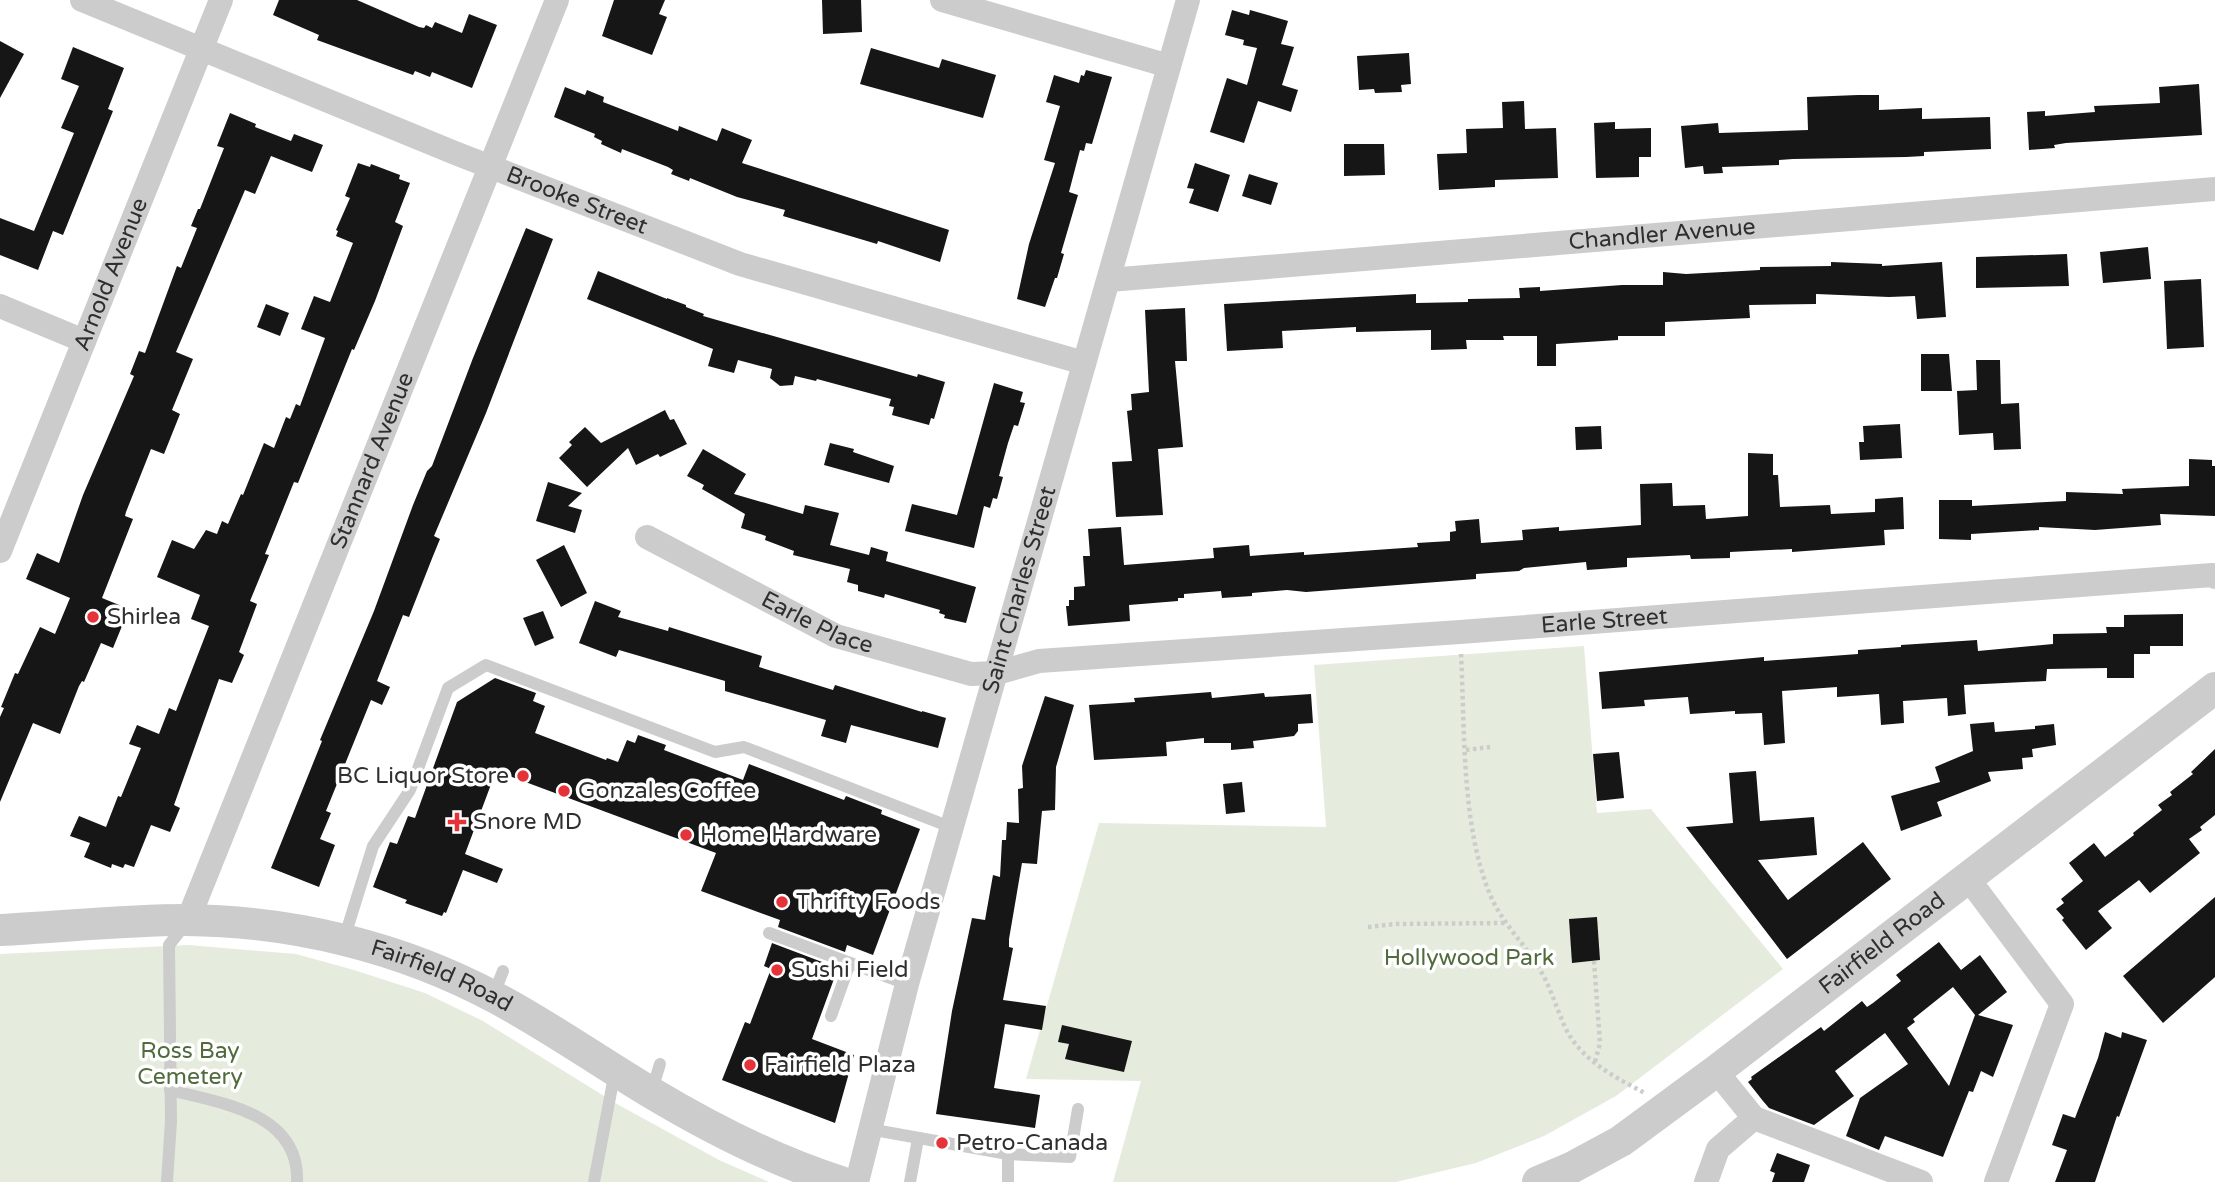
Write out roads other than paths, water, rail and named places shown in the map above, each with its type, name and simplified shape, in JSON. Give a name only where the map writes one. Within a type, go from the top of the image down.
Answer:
[{"type":"street","name":"Brooke Street","points":[[82,0],[490,166],[740,264],[1084,363]]},
{"type":"street","name":"Arnold Avenue","points":[[0,551],[221,0]]},
{"type":"street","name":"Stannard Avenue","points":[[188,920],[557,0]]},
{"type":"street","points":[[943,0],[1169,66]]},
{"type":"street","name":"Saint Charles Street","points":[[857,1182],[907,984],[1188,0]]},
{"type":"street","name":"Chandler Avenue","points":[[1109,280],[2215,189]]},
{"type":"street","points":[[0,306],[84,341]]},
{"type":"street","name":"Earle Place","points":[[647,537],[836,636],[971,674],[997,673]]},
{"type":"street","name":"Earle Street","points":[[997,673],[1039,661],[2213,575],[2215,577]]},
{"type":"street","name":"Fairfield Road","points":[[1538,1182],[1571,1168],[1620,1141],[1716,1071],[2215,688]]},
{"type":"street","points":[[1967,877],[2062,1004],[1996,1182]]},
{"type":"street","name":"Fairfield Road","points":[[0,930],[188,920],[292,929],[344,940],[498,984],[615,1070],[655,1078],[731,1138],[841,1182]]},
{"type":"street","points":[[1716,1071],[1754,1118],[1921,1182]]},
{"type":"street","points":[[1706,1182],[1718,1149],[1754,1118]]},
{"type":"lane","points":[[344,940],[373,846],[410,790],[448,688],[486,665],[715,752],[744,747],[953,828]]},
{"type":"lane","points":[[167,1182],[170,1090],[169,946],[188,920]]},
{"type":"lane","points":[[769,933],[907,984]]},
{"type":"lane","points":[[831,1016],[850,963]]},
{"type":"lane","points":[[594,1182],[615,1070]]},
{"type":"lane","points":[[170,1090],[239,1108],[270,1124],[292,1151],[298,1169],[297,1182]]},
{"type":"lane","points":[[869,1129],[1008,1154],[1070,1157],[1078,1109]]},
{"type":"lane","points":[[910,1182],[918,1139]]},
{"type":"lane","points":[[1008,1154],[1008,1182]]},
{"type":"place","name":"Shirlea","points":[[93,617]]},
{"type":"place","name":"BC Liquor Store","points":[[523,776]]},
{"type":"place","name":"Gonzales Coffee","points":[[564,791]]},
{"type":"place","name":"Snore MD","points":[[457,822]]},
{"type":"place","name":"Home Hardware","points":[[686,835]]},
{"type":"place","name":"Thrifty Foods","points":[[782,902]]},
{"type":"place","name":"Sushi Field","points":[[777,970]]},
{"type":"place","name":"Fairfield Plaza","points":[[750,1065]]},
{"type":"place","name":"Petro-Canada","points":[[942,1143]]},
{"type":"park label","name":"Hollywood Park","points":[[1469,958]]},
{"type":"park label","name":"Ross Bay Cemetery","points":[[190,1064]]}]
